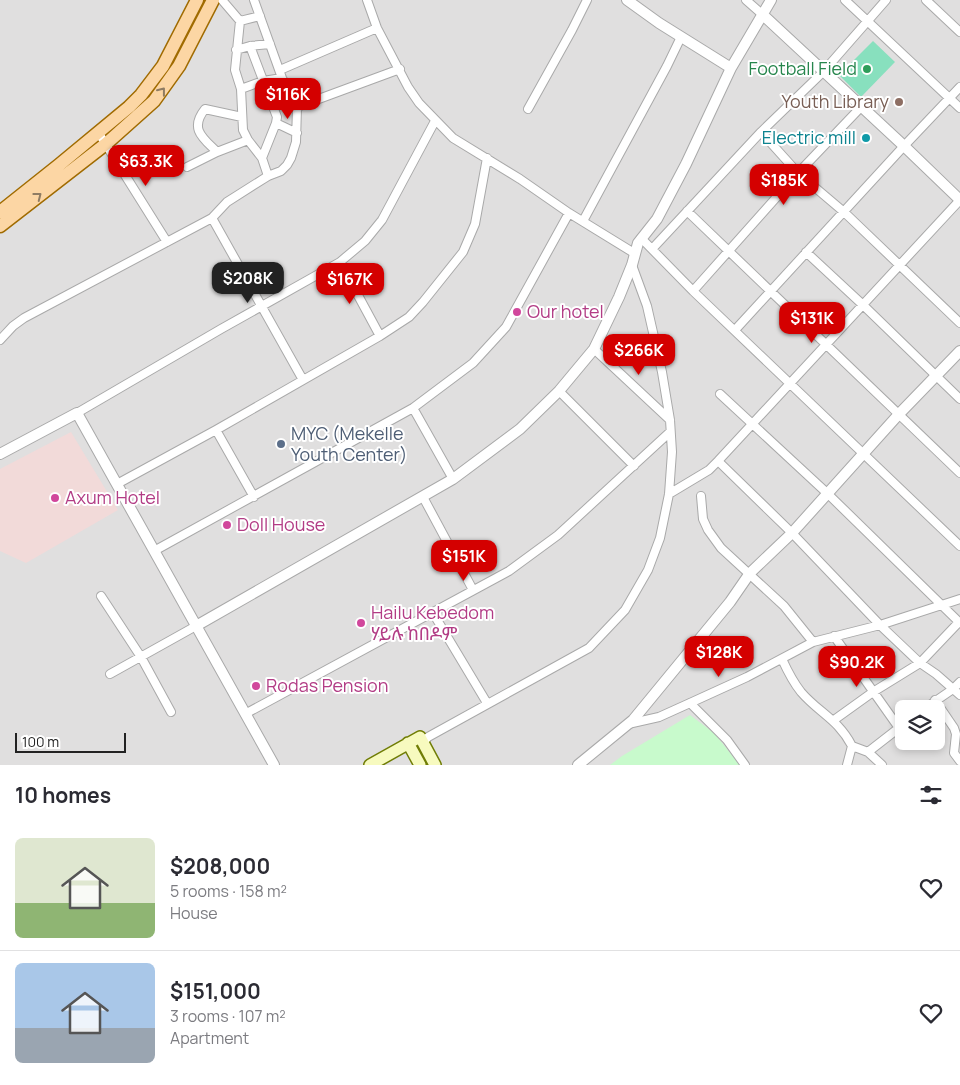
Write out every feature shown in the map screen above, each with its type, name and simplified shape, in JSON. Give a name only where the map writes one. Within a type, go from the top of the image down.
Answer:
[{"type":"main road","points":[[0,212],[129,107],[156,77],[170,54],[197,0]]},
{"type":"main road","points":[[0,226],[145,110],[163,90],[178,66],[213,0]]},
{"type":"main road","points":[[370,765],[424,739],[435,765]]},
{"type":"main road","points":[[383,765],[410,746]]},
{"type":"main road","points":[[410,746],[420,765]]},
{"type":"street","points":[[222,0],[240,21],[235,70],[241,89],[243,130],[262,158],[268,176]]},
{"type":"street","points":[[0,340],[24,318],[212,218],[227,202],[287,166],[296,142],[297,107],[281,74],[254,0]]},
{"type":"street","points":[[367,0],[377,28],[408,87],[435,121],[453,138],[520,178],[569,213],[634,253]]},
{"type":"street","points":[[528,109],[587,0]]},
{"type":"street","points":[[627,0],[731,68]]},
{"type":"street","points":[[669,494],[710,470],[960,200],[746,0]]},
{"type":"street","points":[[110,674],[453,479],[520,429],[559,391],[594,349],[619,297],[641,238],[661,211],[686,164],[731,68],[771,0]]},
{"type":"street","points":[[845,0],[960,108]]},
{"type":"street","points":[[653,248],[761,132],[823,72],[886,0]]},
{"type":"street","points":[[926,0],[960,32]]},
{"type":"street","points":[[240,21],[260,16]]},
{"type":"street","points":[[241,89],[281,74],[377,28]]},
{"type":"street","points":[[582,221],[668,66],[681,37]]},
{"type":"street","points":[[236,50],[250,46],[270,44]]},
{"type":"street","points":[[250,46],[275,111],[276,123],[262,158]]},
{"type":"street","points":[[297,107],[400,69]]},
{"type":"street","points":[[735,330],[960,87]]},
{"type":"street","points":[[693,291],[798,173],[861,107]]},
{"type":"street","points":[[217,152],[200,135],[197,124],[201,113],[205,109],[242,117]]},
{"type":"street","points":[[0,454],[77,413],[340,262],[365,241],[382,220],[435,121]]},
{"type":"street","points":[[276,123],[297,133]]},
{"type":"street","points":[[98,132],[167,242]]},
{"type":"street","points":[[761,132],[798,173],[844,212],[960,324]]},
{"type":"street","points":[[187,167],[217,152],[248,140]]},
{"type":"street","points":[[116,484],[216,430],[380,336],[409,316],[423,302],[463,252],[476,224],[487,158]]},
{"type":"street","points":[[687,211],[960,473]]},
{"type":"street","points":[[154,551],[413,408],[473,364],[506,327],[569,213]]},
{"type":"street","points":[[212,218],[303,380]]},
{"type":"street","points":[[641,238],[653,248],[693,291],[960,546]]},
{"type":"street","points":[[806,252],[960,399]]},
{"type":"street","points":[[340,262],[380,336]]},
{"type":"street","points":[[424,739],[589,648],[625,610],[651,562],[660,538],[669,494],[672,452],[670,420],[662,372],[646,306],[632,265]]},
{"type":"street","points":[[594,349],[670,420]]},
{"type":"street","points":[[578,765],[628,724],[645,707],[700,636],[730,602],[750,574],[792,533],[862,454],[960,351]]},
{"type":"street","points":[[559,391],[634,466]]},
{"type":"street","points":[[720,394],[944,605],[959,623],[920,663],[873,692],[834,720]]},
{"type":"street","points":[[413,408],[453,479]]},
{"type":"street","points":[[77,413],[274,765]]},
{"type":"street","points":[[216,430],[254,496]]},
{"type":"street","points":[[245,714],[509,572],[558,535],[670,432]]},
{"type":"street","points":[[718,461],[792,533],[880,625],[920,663],[960,695]]},
{"type":"street","points":[[701,496],[703,519],[720,548],[784,606],[813,642]]},
{"type":"street","points":[[423,497],[473,590]]},
{"type":"street","points":[[101,596],[141,657],[171,712]]},
{"type":"street","points":[[628,724],[659,717],[735,683],[813,642],[880,625],[960,599]]},
{"type":"street","points":[[433,613],[487,703]]},
{"type":"street","points":[[834,636],[873,692],[895,719]]},
{"type":"street","points":[[782,659],[802,693],[834,720],[847,736],[852,746],[847,765]]},
{"type":"street","points":[[935,700],[953,689],[960,682]]},
{"type":"street","points":[[690,703],[727,740],[745,765]]},
{"type":"street","points":[[945,715],[956,734],[954,753],[960,761]]},
{"type":"street","points":[[868,752],[895,731]]},
{"type":"street","points":[[852,746],[868,752],[882,765]]},
{"type":"shaded area","points":[[0,0],[960,0],[960,765],[0,765]]},
{"type":"shaded area","name":"Axum Hotel","points":[[71,432],[118,510],[26,563],[0,551],[0,469]]},
{"type":"green space","name":"Football Field","points":[[873,41],[895,62],[861,97],[839,75]]},
{"type":"green space","points":[[690,715],[714,733],[740,765],[610,765],[622,756]]},
{"type":"place","name":"Football Field","points":[[867,69]]},
{"type":"place","name":"Youth Library","points":[[899,102]]},
{"type":"place","name":"Electric mill","points":[[866,138]]},
{"type":"place","name":"Our hotel","points":[[517,312]]},
{"type":"place","name":"MYC (Mekelle Youth Center)","points":[[281,444]]},
{"type":"place","name":"Axum Hotel","points":[[55,498]]},
{"type":"place","name":"Doll House","points":[[227,525]]},
{"type":"place","name":"Hailu Kebedom ሃይሉ ከበዶም","points":[[361,623]]},
{"type":"place","name":"Rodas Pension","points":[[256,686]]}]
